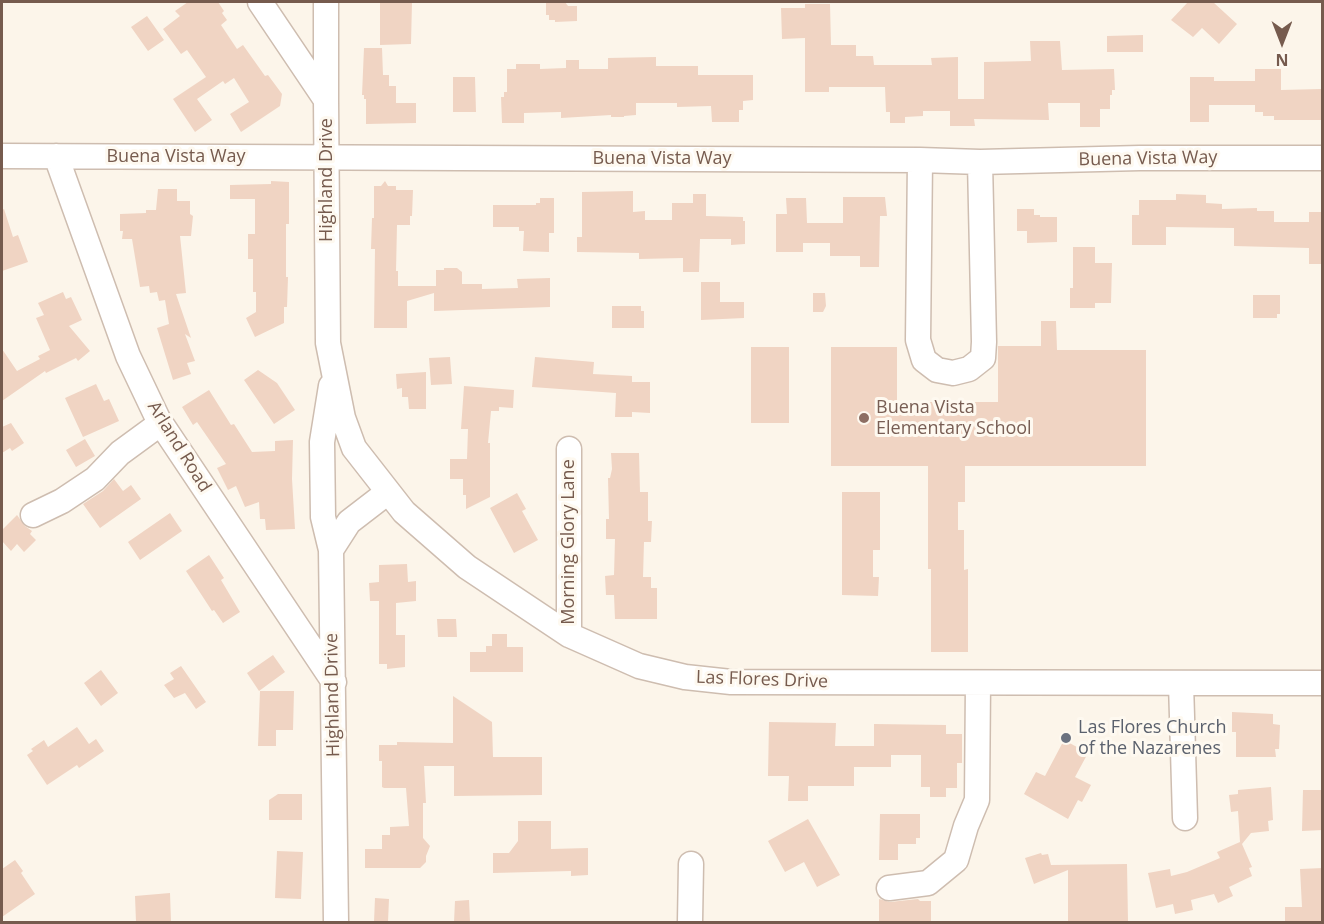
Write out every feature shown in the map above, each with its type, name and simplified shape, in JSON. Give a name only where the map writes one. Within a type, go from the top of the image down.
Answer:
[{"type":"street","name":"Highland Drive","points":[[260,2],[326,100],[328,343]]},
{"type":"street","points":[[326,2],[326,100]]},
{"type":"street","name":"Buena Vista Way","points":[[2,156],[980,162],[1323,159]]},
{"type":"street","name":"Arland Road","points":[[56,156],[128,356],[161,423],[334,682]]},
{"type":"street","points":[[920,160],[918,340],[924,360],[937,370],[953,373],[969,369],[983,358],[980,162]]},
{"type":"street","name":"Las Flores Drive","points":[[328,343],[343,418],[354,448],[404,512],[467,567],[569,635],[639,666],[720,681],[1323,683]]},
{"type":"street","name":"Highland Drive","points":[[333,369],[322,442],[323,517],[331,550],[336,922]]},
{"type":"street","points":[[33,515],[62,501],[95,479],[120,453],[161,423]]},
{"type":"street","name":"Morning Glory Lane","points":[[569,449],[569,635]]},
{"type":"street","points":[[331,550],[349,522],[388,492]]},
{"type":"street","points":[[889,888],[928,883],[956,860],[977,800],[978,683]]},
{"type":"street","points":[[1181,683],[1185,818]]},
{"type":"street","points":[[690,922],[691,864]]},
{"type":"building","points":[[188,2],[218,2],[227,20],[221,25],[237,49],[243,45],[265,76],[268,75],[282,94],[280,106],[241,132],[230,114],[249,102],[234,78],[225,84],[223,81],[197,99],[212,120],[195,132],[173,99],[206,77],[187,50],[181,54],[163,29],[180,16],[175,11]]},
{"type":"building","points":[[380,2],[412,2],[411,44],[380,45]]},
{"type":"building","points":[[546,2],[565,2],[568,6],[577,6],[577,21],[549,20],[549,15],[546,15]]},
{"type":"building","points":[[1188,2],[1213,2],[1237,24],[1219,44],[1202,28],[1193,37],[1171,20]]},
{"type":"building","points":[[805,4],[830,4],[831,45],[856,45],[856,56],[873,56],[874,65],[932,65],[931,58],[958,57],[958,99],[984,99],[984,62],[1031,61],[1030,41],[1060,41],[1062,70],[1114,69],[1115,90],[1112,90],[1112,95],[1110,95],[1110,109],[1100,109],[1100,127],[1080,127],[1080,103],[1048,103],[1049,120],[974,119],[975,126],[950,126],[950,111],[923,111],[923,116],[905,117],[905,123],[890,123],[890,112],[886,112],[885,87],[829,87],[829,92],[805,92],[805,38],[782,39],[781,8],[805,8]]},
{"type":"building","points":[[147,16],[164,40],[148,51],[131,27]]},
{"type":"building","points":[[1143,35],[1143,52],[1107,52],[1107,36]]},
{"type":"building","points":[[364,48],[382,48],[383,75],[389,75],[389,86],[396,86],[396,103],[416,103],[416,123],[366,124],[366,99],[362,95]]},
{"type":"building","points":[[656,57],[656,66],[698,66],[698,75],[753,75],[753,100],[743,101],[743,110],[739,110],[739,122],[712,122],[711,106],[677,107],[677,103],[636,103],[636,115],[624,117],[611,117],[611,115],[561,118],[561,112],[524,113],[524,123],[502,123],[501,97],[504,97],[504,92],[507,92],[507,69],[516,69],[516,64],[540,64],[540,69],[566,68],[566,60],[579,60],[579,69],[608,69],[608,58]]},
{"type":"building","points":[[1255,69],[1281,69],[1281,90],[1321,89],[1321,120],[1274,120],[1274,116],[1263,116],[1263,112],[1255,112],[1255,105],[1209,105],[1209,122],[1190,122],[1190,77],[1214,77],[1214,81],[1255,81]]},
{"type":"building","points":[[453,77],[475,77],[476,112],[453,112]]},
{"type":"building","points":[[271,181],[289,182],[289,224],[286,224],[287,307],[284,307],[284,323],[255,337],[246,318],[256,312],[256,292],[253,292],[253,259],[248,259],[248,234],[255,234],[255,199],[230,199],[230,185],[271,184]]},
{"type":"building","points":[[385,181],[388,186],[396,186],[396,190],[413,190],[410,225],[397,225],[398,286],[436,286],[436,270],[444,270],[444,268],[457,268],[462,272],[462,284],[482,284],[482,289],[518,288],[517,279],[550,278],[550,307],[434,311],[434,293],[407,301],[407,328],[374,328],[375,249],[371,249],[374,186],[381,186]]},
{"type":"building","points":[[158,189],[177,189],[177,201],[190,201],[190,214],[193,216],[191,236],[180,236],[186,293],[176,294],[191,338],[185,334],[195,361],[187,363],[191,374],[173,380],[157,328],[169,324],[165,300],[159,301],[157,292],[150,293],[149,286],[140,287],[132,239],[122,239],[123,231],[120,231],[120,214],[146,213],[146,210],[156,210]]},
{"type":"building","points":[[633,191],[633,212],[645,211],[645,220],[672,220],[672,203],[693,203],[693,194],[706,194],[706,216],[743,217],[745,244],[731,245],[731,239],[700,239],[699,272],[683,272],[683,258],[639,259],[639,253],[577,252],[577,237],[582,237],[582,192]]},
{"type":"building","points":[[1176,194],[1206,195],[1206,203],[1222,204],[1222,209],[1257,208],[1257,211],[1274,211],[1274,222],[1309,222],[1309,212],[1323,212],[1323,264],[1309,264],[1309,248],[1234,246],[1234,228],[1166,227],[1166,245],[1132,245],[1132,215],[1139,215],[1139,200],[1176,200]]},
{"type":"building","points":[[843,197],[885,197],[887,216],[880,216],[879,267],[860,267],[860,256],[830,256],[830,243],[803,243],[803,252],[776,252],[776,214],[787,214],[786,198],[806,198],[807,223],[843,223]]},
{"type":"building","points":[[540,198],[554,198],[554,233],[549,233],[549,252],[523,251],[524,231],[519,231],[519,227],[493,227],[493,205],[536,205],[540,203]]},
{"type":"building","points":[[4,209],[13,237],[18,235],[28,262],[2,271],[2,210]]},
{"type":"building","points":[[1017,209],[1034,209],[1034,215],[1040,215],[1040,217],[1057,217],[1057,242],[1027,243],[1027,231],[1017,231]]},
{"type":"building","points":[[1073,247],[1095,247],[1095,263],[1112,263],[1111,303],[1095,303],[1095,308],[1070,308],[1070,288],[1073,288]]},
{"type":"building","points":[[701,282],[720,282],[720,302],[744,302],[744,318],[701,320]]},
{"type":"building","points":[[63,292],[66,299],[71,297],[82,320],[69,326],[90,351],[78,361],[76,358],[46,373],[45,371],[2,401],[2,349],[17,371],[40,359],[38,356],[50,350],[36,318],[44,315],[38,303]]},
{"type":"building","points":[[813,293],[825,293],[826,306],[823,312],[813,312]]},
{"type":"building","points":[[1253,295],[1280,295],[1280,314],[1277,314],[1277,318],[1253,318]]},
{"type":"building","points":[[612,306],[641,306],[641,311],[644,311],[644,328],[612,328]]},
{"type":"building","points":[[1041,321],[1056,321],[1057,350],[1146,350],[1146,466],[965,466],[965,502],[958,502],[958,530],[964,530],[964,570],[968,569],[968,652],[931,652],[928,466],[831,466],[831,347],[897,347],[897,402],[998,402],[998,346],[1041,346]]},
{"type":"building","points":[[751,347],[789,347],[789,423],[751,423]]},
{"type":"building","points":[[450,357],[452,384],[431,385],[429,358]]},
{"type":"building","points":[[535,357],[594,362],[593,374],[632,376],[632,382],[650,382],[650,413],[632,412],[632,417],[615,417],[616,393],[532,387]]},
{"type":"building","points":[[258,370],[277,383],[295,410],[274,424],[244,380]]},
{"type":"building","points":[[426,372],[426,409],[409,409],[408,397],[402,397],[402,388],[397,389],[396,374]]},
{"type":"building","points":[[96,384],[104,401],[109,399],[119,421],[83,437],[65,398]]},
{"type":"building","points":[[464,386],[514,390],[513,408],[499,407],[499,411],[491,411],[488,443],[490,443],[490,497],[466,509],[463,479],[450,479],[450,459],[467,459],[468,429],[461,429]]},
{"type":"building","points":[[209,390],[231,425],[234,424],[252,452],[275,451],[275,441],[293,440],[292,479],[295,529],[266,530],[265,519],[260,519],[259,502],[245,507],[236,486],[228,490],[217,468],[226,464],[197,422],[193,425],[182,407]]},
{"type":"building","points":[[11,423],[24,443],[12,451],[10,448],[2,453],[2,427]]},
{"type":"building","points":[[85,439],[95,456],[76,467],[66,450]]},
{"type":"building","points":[[611,453],[639,453],[640,492],[648,492],[648,521],[652,521],[651,542],[644,542],[643,577],[651,577],[651,588],[657,588],[657,619],[615,619],[614,595],[606,595],[605,576],[614,575],[615,539],[606,539],[606,519],[609,519],[608,478],[610,478],[612,469]]},
{"type":"building","points":[[114,479],[123,491],[131,485],[141,499],[100,528],[83,504],[103,491]]},
{"type":"building","points":[[842,492],[880,492],[880,550],[873,550],[873,577],[879,577],[878,596],[842,595]]},
{"type":"building","points":[[517,493],[526,509],[522,511],[538,540],[514,553],[490,508]]},
{"type":"building","points":[[170,513],[182,531],[140,560],[128,542]]},
{"type":"building","points":[[17,515],[32,531],[30,534],[36,540],[24,552],[17,544],[11,551],[2,541],[2,530]]},
{"type":"building","points":[[209,555],[224,578],[221,580],[240,612],[223,623],[214,610],[212,611],[186,571]]},
{"type":"building","points":[[407,564],[408,582],[416,581],[416,601],[396,603],[396,635],[405,635],[405,667],[387,669],[387,664],[379,664],[379,601],[370,601],[369,583],[379,582],[379,565]]},
{"type":"building","points":[[437,619],[456,619],[457,637],[438,637]]},
{"type":"building","points":[[492,634],[507,634],[507,647],[523,647],[523,672],[470,672],[470,652],[486,652],[486,646],[492,646]]},
{"type":"building","points":[[273,655],[285,672],[259,691],[247,673]]},
{"type":"building","points":[[181,666],[206,702],[196,709],[185,693],[174,698],[164,685],[174,679],[170,673]]},
{"type":"building","points":[[101,670],[118,693],[101,706],[84,683]]},
{"type":"building","points":[[260,691],[294,691],[293,730],[276,730],[276,746],[258,746]]},
{"type":"building","points":[[453,696],[492,722],[493,757],[542,757],[542,795],[454,796],[454,766],[424,766],[426,803],[423,803],[423,838],[430,846],[426,862],[420,868],[365,868],[365,849],[382,849],[382,835],[390,835],[390,827],[409,826],[406,788],[382,787],[382,761],[379,761],[379,745],[397,745],[397,742],[453,743]]},
{"type":"building","points":[[1232,712],[1273,714],[1273,724],[1280,725],[1279,749],[1275,749],[1276,757],[1236,757],[1236,732],[1232,732]]},
{"type":"building","points":[[769,722],[836,723],[835,746],[874,746],[874,724],[946,725],[946,734],[962,734],[962,763],[957,763],[957,788],[946,788],[946,797],[930,797],[930,787],[921,787],[921,755],[891,755],[891,767],[854,767],[854,786],[808,786],[808,801],[788,801],[789,776],[768,776]]},
{"type":"building","points":[[77,727],[89,744],[96,739],[104,751],[79,768],[77,765],[47,785],[27,755],[33,751],[31,749],[44,740],[48,747]]},
{"type":"building","points":[[1064,740],[1088,753],[1075,777],[1091,785],[1082,802],[1078,800],[1068,819],[1024,794],[1036,772],[1045,776]]},
{"type":"building","points":[[1271,787],[1273,820],[1268,821],[1269,831],[1251,833],[1242,844],[1252,867],[1249,868],[1252,876],[1229,887],[1233,896],[1218,903],[1214,894],[1191,900],[1193,910],[1175,914],[1173,904],[1156,908],[1148,873],[1170,869],[1171,876],[1220,858],[1217,852],[1240,842],[1238,811],[1231,812],[1229,795],[1238,794],[1238,790]]},
{"type":"building","points":[[1303,790],[1323,790],[1323,830],[1302,831]]},
{"type":"building","points":[[278,794],[302,794],[302,820],[269,820],[269,800]]},
{"type":"building","points":[[880,814],[920,814],[920,838],[916,838],[916,844],[898,844],[898,860],[879,860]]},
{"type":"building","points":[[808,819],[840,875],[817,887],[804,862],[785,872],[768,841]]},
{"type":"building","points":[[518,821],[551,821],[551,849],[588,848],[588,875],[571,876],[571,871],[493,873],[493,853],[509,853],[518,841]]},
{"type":"building","points":[[277,851],[303,852],[301,899],[275,898]]},
{"type":"building","points":[[1041,853],[1042,855],[1048,854],[1051,865],[1127,864],[1128,921],[1068,922],[1068,870],[1034,884],[1025,858]]},
{"type":"building","points":[[15,860],[35,894],[2,917],[2,869]]},
{"type":"building","points":[[1323,868],[1323,922],[1285,922],[1285,907],[1302,907],[1300,869]]},
{"type":"building","points":[[170,893],[171,922],[136,922],[135,896]]},
{"type":"building","points":[[375,898],[389,899],[388,922],[374,922]]},
{"type":"building","points":[[879,899],[890,902],[918,899],[931,901],[931,922],[879,921]]},
{"type":"building","points":[[469,900],[470,922],[454,922],[455,901]]},
{"type":"place","name":"Buena Vista Elementary School","points":[[864,418]]},
{"type":"place","name":"Las Flores Church of the Nazarenes","points":[[1066,738]]}]
